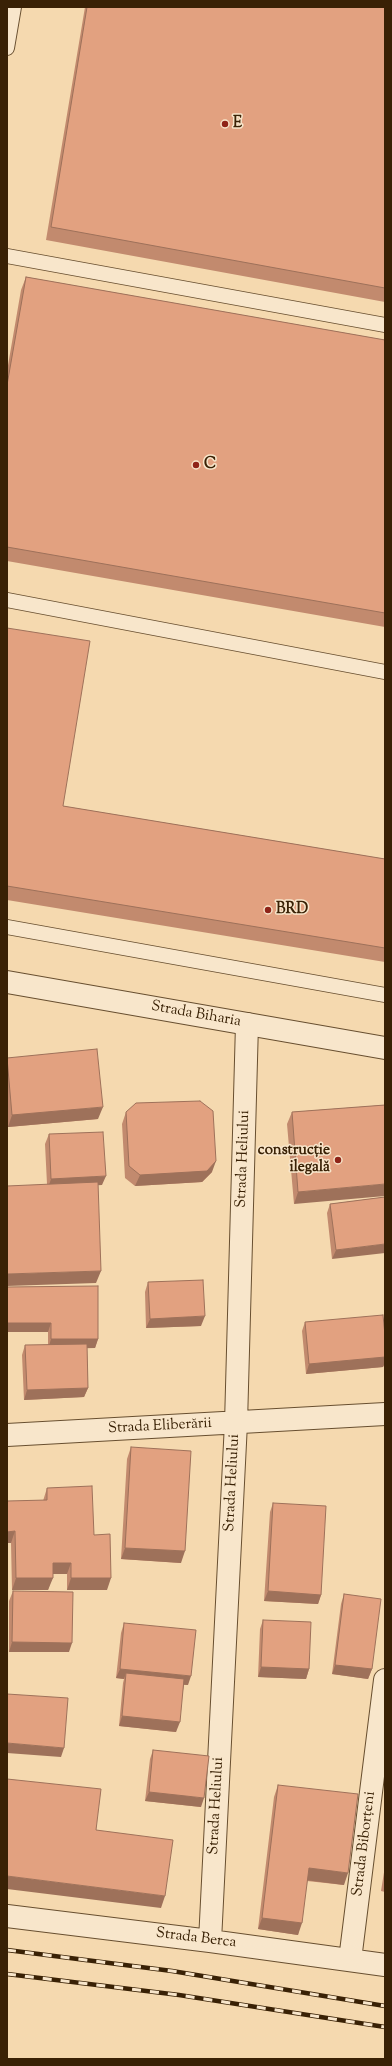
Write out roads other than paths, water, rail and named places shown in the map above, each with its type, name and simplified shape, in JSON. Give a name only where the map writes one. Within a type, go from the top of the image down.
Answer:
[{"type":"street","name":"Strada Biharia","points":[[7,982],[385,1048]]},
{"type":"street","name":"Strada Heliului","points":[[210,1941],[236,1423],[247,1024]]},
{"type":"street","name":"Strada Eliberării","points":[[7,1435],[385,1414]]},
{"type":"street","name":"Strada Biborțeni","points":[[350,1960],[385,1680]]},
{"type":"street","name":"Strada Berca","points":[[7,1916],[210,1941],[385,1965]]},
{"type":"lane","points":[[7,48],[14,7]]},
{"type":"lane","points":[[7,256],[385,325]]},
{"type":"lane","points":[[7,600],[385,672]]},
{"type":"lane","points":[[7,927],[385,995]]},
{"type":"railway","points":[[7,1950],[172,1971],[385,2006]]},
{"type":"railway","points":[[7,1974],[179,1995],[385,2027]]},
{"type":"place","name":"E","points":[[225,124]]},
{"type":"place","name":"C","points":[[196,465]]},
{"type":"place","name":"BRD","points":[[268,910]]},
{"type":"place","name":"construcție ilegală","points":[[338,1160]]}]
